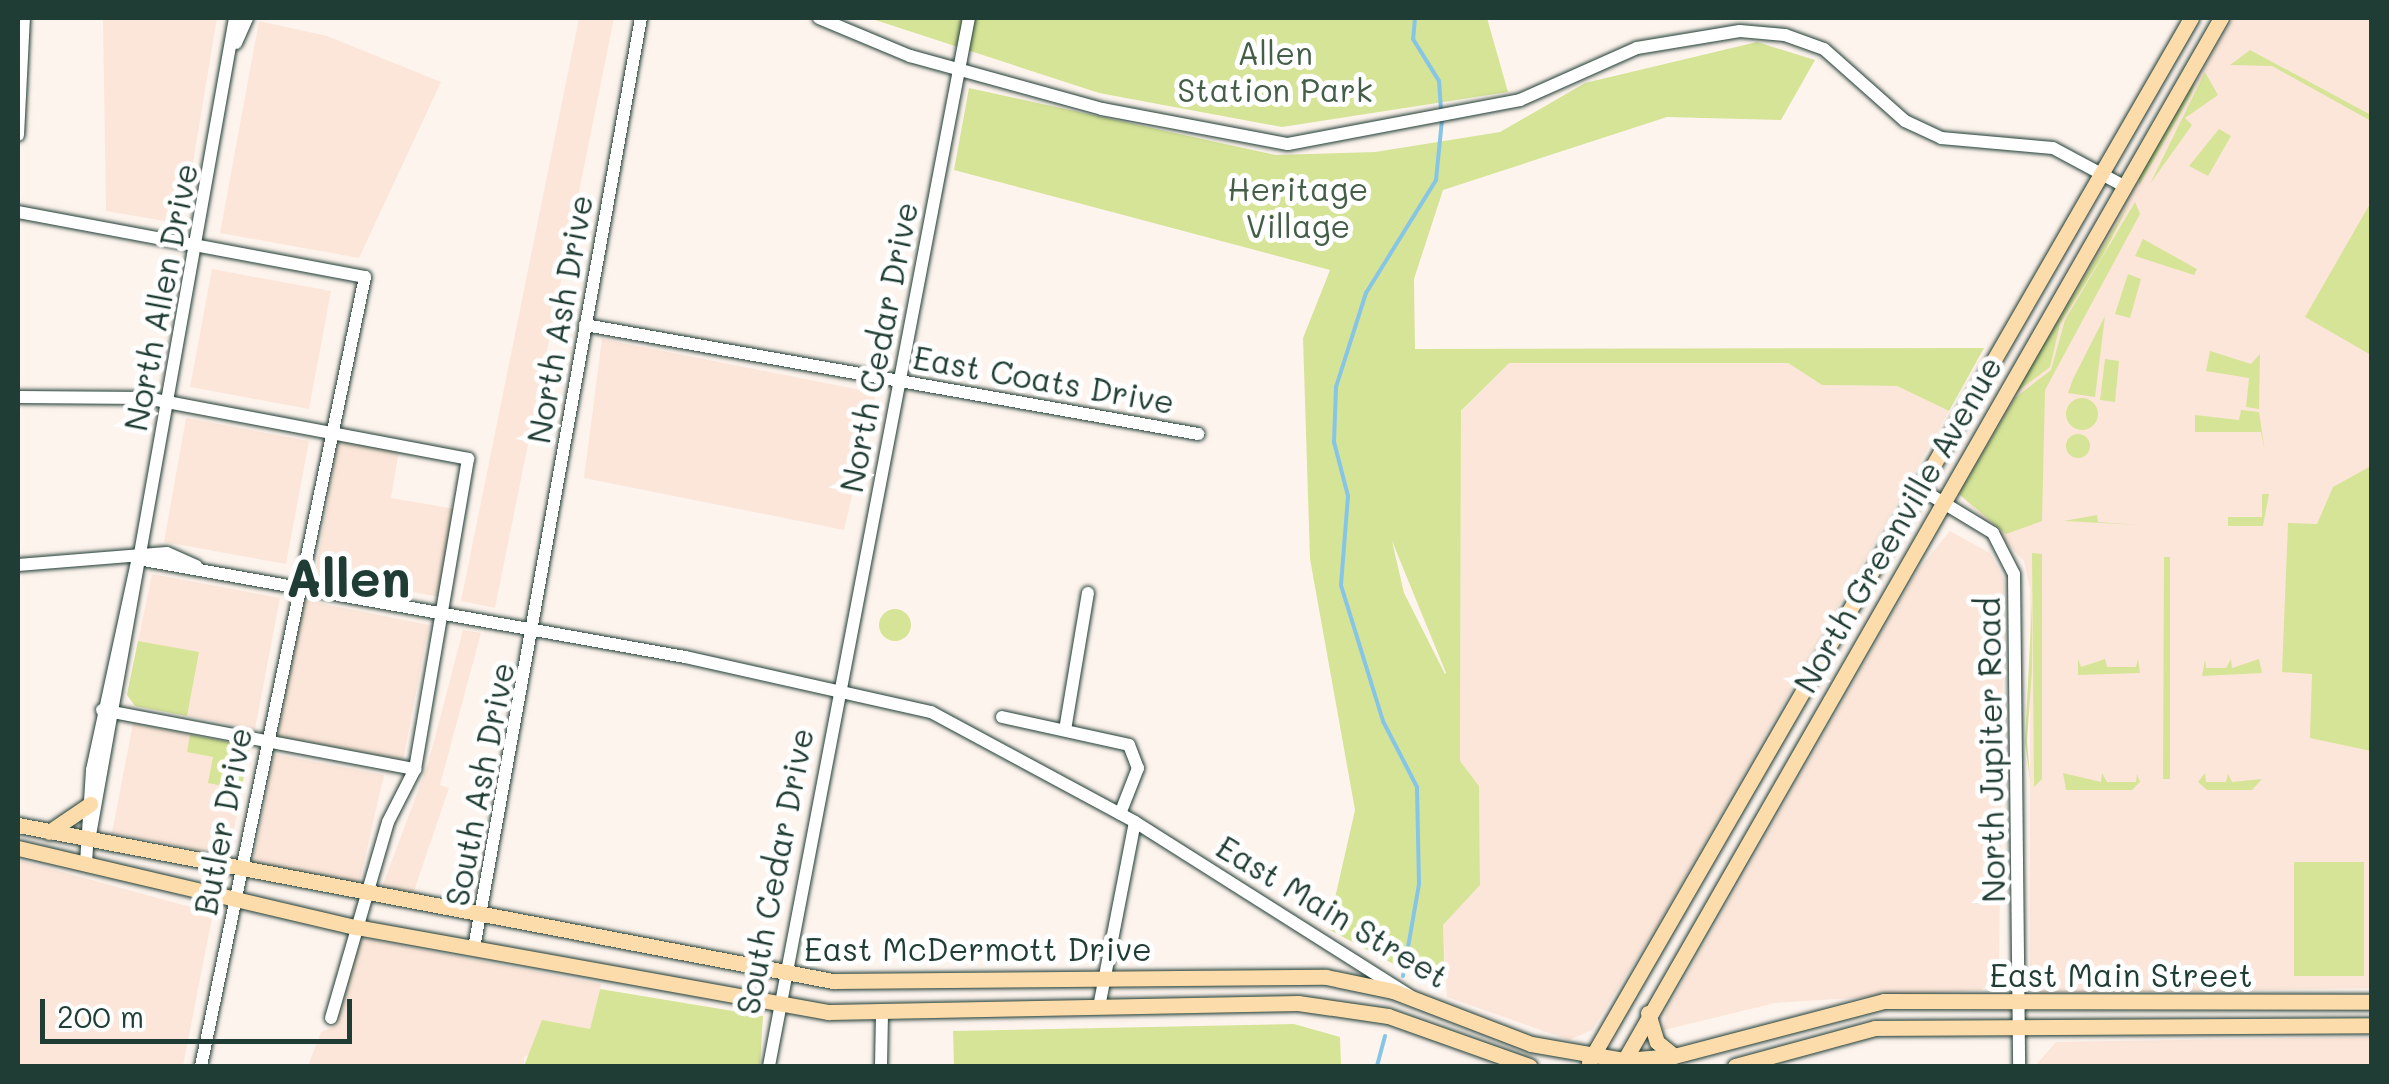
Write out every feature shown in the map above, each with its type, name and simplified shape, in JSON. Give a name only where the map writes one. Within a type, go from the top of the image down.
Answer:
[{"type":"main road","name":"North Greenville Avenue","points":[[1589,1062],[2191,18]]},
{"type":"main road","name":"North Greenville Avenue","points":[[1623,1063],[2221,18]]},
{"type":"main road","points":[[49,832],[90,804]]},
{"type":"main road","name":"East McDermott Drive","points":[[18,825],[240,872],[781,974],[1326,977],[1415,1000]]},
{"type":"main road","name":"East McDermott Drive","points":[[18,848],[356,928],[777,1003],[882,1014],[1298,1003],[1388,1016]]},
{"type":"main road","name":"East Main Street","points":[[1415,1000],[1589,1062],[1623,1063],[1674,1056],[1835,1010],[2019,1001],[2372,1002]]},
{"type":"main road","points":[[2272,1002],[2272,1026]]},
{"type":"main road","points":[[1835,1010],[1840,1033]]},
{"type":"main road","points":[[1648,1014],[1657,1042],[1674,1056]]},
{"type":"main road","name":"East Main Street","points":[[1388,1016],[1529,1066]]},
{"type":"main road","name":"East Main Street","points":[[1735,1066],[1840,1033],[2019,1027],[2372,1025]]},
{"type":"street","points":[[18,135],[24,18]]},
{"type":"street","name":"North Allen Drive","points":[[138,558],[235,45],[235,18]]},
{"type":"street","name":"North Allen Drive","points":[[235,45],[247,18]]},
{"type":"street","name":"North Ash Drive","points":[[538,631],[640,18]]},
{"type":"street","points":[[819,18],[960,68],[1270,142],[1391,127],[1507,102],[1637,48],[1740,31],[1784,35],[1824,49],[1905,122],[1941,138],[2053,148],[2124,186]]},
{"type":"street","name":"North Cedar Drive","points":[[837,686],[968,18]]},
{"type":"street","points":[[18,212],[198,246]]},
{"type":"street","name":"Butler Drive","points":[[198,246],[364,277],[327,432],[201,1066]]},
{"type":"street","name":"East Coats Drive","points":[[586,325],[1198,434]]},
{"type":"street","points":[[18,397],[168,401],[456,452],[470,466],[415,770],[365,896],[330,1018]]},
{"type":"street","name":"North Jupiter Road","points":[[1919,488],[1993,533],[2014,574],[2018,1066]]},
{"type":"street","points":[[89,841],[102,710],[138,558]]},
{"type":"street","points":[[86,863],[119,714],[138,558]]},
{"type":"street","name":"East Main Street","points":[[18,564],[138,558],[196,566],[837,686],[956,722],[1134,822],[1415,1000]]},
{"type":"street","points":[[1065,730],[1088,593]]},
{"type":"street","name":"South Ash Drive","points":[[474,948],[538,631]]},
{"type":"street","name":"South Cedar Drive","points":[[770,1066],[781,974],[837,686]]},
{"type":"street","points":[[102,710],[415,770]]},
{"type":"street","points":[[1002,718],[1129,745],[1138,768],[1120,814]]},
{"type":"street","points":[[1099,1007],[1100,977],[1134,822]]},
{"type":"street","points":[[881,1066],[882,1014]]},
{"type":"shaded area","points":[[103,18],[217,18],[183,224],[106,211]]},
{"type":"shaded area","points":[[579,18],[614,18],[495,608],[461,601]]},
{"type":"shaded area","points":[[2233,18],[2371,18],[2372,988],[2041,994],[2030,978],[2030,589],[2024,561],[1957,492]]},
{"type":"shaded area","points":[[259,21],[327,36],[441,82],[359,258],[220,233]]},
{"type":"shaded area","points":[[212,269],[331,291],[309,409],[190,387]]},
{"type":"shaded area","points":[[602,339],[876,393],[844,530],[584,478]]},
{"type":"shaded area","points":[[1508,363],[1788,363],[1822,385],[1897,386],[1949,411],[1660,921],[1592,1030],[1569,1040],[1447,997],[1443,925],[1480,884],[1479,787],[1460,761],[1461,412]]},
{"type":"shaded area","points":[[186,418],[309,441],[286,564],[164,542]]},
{"type":"shaded area","points":[[338,441],[399,451],[391,498],[455,509],[440,597],[315,575]]},
{"type":"shaded area","points":[[1950,531],[1990,553],[2004,579],[1999,971],[1982,990],[1775,1003],[1664,1030],[1665,1013],[1917,571]]},
{"type":"shaded area","points":[[152,574],[280,598],[255,729],[135,706],[127,695]]},
{"type":"shaded area","points":[[304,600],[429,625],[403,760],[278,736]]},
{"type":"shaded area","points":[[463,630],[481,633],[440,785],[449,788],[413,894],[382,887],[428,764]]},
{"type":"shaded area","points":[[133,723],[250,746],[229,856],[112,833]]},
{"type":"shaded area","points":[[274,754],[384,775],[358,888],[252,868]]},
{"type":"shaded area","points":[[18,860],[213,913],[183,1066],[18,1066]]},
{"type":"shaded area","points":[[362,938],[601,984],[590,1029],[524,1057],[524,1066],[308,1066],[321,1032],[333,1027]]},
{"type":"shaded area","points":[[2371,1037],[2371,1066],[2035,1066],[2056,1042]]},
{"type":"green space","name":"Allen Station Park","points":[[869,18],[1487,18],[1508,92],[1282,127],[1099,93]]},
{"type":"green space","name":"Heritage Village","points":[[1757,42],[1815,60],[1781,120],[1667,117],[1443,190],[1414,279],[1415,349],[1984,348],[1949,411],[1897,386],[1822,385],[1788,363],[1509,363],[1461,411],[1460,761],[1479,786],[1480,885],[1443,925],[1445,983],[1420,978],[1328,929],[1355,810],[1310,559],[1303,338],[1330,270],[954,170],[969,88],[1276,155],[1375,152],[1500,132],[1585,83]],"holes":[[[1392,541],[1446,673],[1404,593]]]},
{"type":"green space","points":[[2250,50],[2371,115],[2371,121],[2272,66],[2230,65]]},
{"type":"green space","points":[[2205,72],[2218,95],[2185,118],[2192,125],[2150,184]]},
{"type":"green space","points":[[2196,79],[2191,95],[2139,186],[2139,178]]},
{"type":"green space","points":[[2219,129],[2231,136],[2208,176],[2189,166]]},
{"type":"green space","points":[[2130,202],[2102,257],[2060,324],[2050,367],[2014,394]]},
{"type":"green space","points":[[2135,202],[2140,214],[2045,390],[2042,521],[2006,534],[1959,494],[2015,398],[2051,370],[2065,320]]},
{"type":"green space","points":[[2371,202],[2372,354],[2371,355],[2305,317]]},
{"type":"green space","points":[[2143,239],[2197,269],[2194,275],[2135,256]]},
{"type":"green space","points":[[2128,274],[2141,279],[2130,318],[2115,314]]},
{"type":"green space","points":[[2105,316],[2095,397],[2068,393],[2073,379]]},
{"type":"green space","points":[[2210,351],[2251,364],[2260,354],[2259,409],[2246,407],[2249,378],[2206,371]]},
{"type":"green space","points":[[2105,359],[2119,361],[2115,402],[2100,400]]},
{"type":"green space","points":[[2082,398],[2093,403],[2098,414],[2093,425],[2082,430],[2071,425],[2066,414],[2071,403]]},
{"type":"green space","points":[[2241,410],[2259,412],[2265,452],[2261,432],[2195,432],[2195,415],[2239,420]]},
{"type":"green space","points":[[2078,434],[2090,446],[2078,458],[2066,446]]},
{"type":"green space","points":[[2371,466],[2372,751],[2310,738],[2312,674],[2282,672],[2288,523],[2317,524],[2333,487]]},
{"type":"green space","points":[[2262,494],[2269,494],[2263,526],[2228,526],[2228,517],[2262,517]]},
{"type":"green space","points":[[2097,515],[2098,522],[2138,525],[2064,521]]},
{"type":"green space","points":[[2032,553],[2042,554],[2042,779],[2034,787]]},
{"type":"green space","points":[[2164,557],[2170,557],[2170,779],[2163,779]]},
{"type":"green space","points":[[2032,603],[2027,741],[2031,787],[2025,742]]},
{"type":"green space","points":[[895,609],[906,614],[911,625],[906,636],[895,641],[884,636],[879,625],[884,614]]},
{"type":"green space","points":[[138,641],[199,652],[187,716],[135,706],[127,695]]},
{"type":"green space","points":[[2078,659],[2081,667],[2105,659],[2107,667],[2136,667],[2138,659],[2140,673],[2078,675]]},
{"type":"green space","points":[[2205,659],[2206,668],[2226,668],[2231,659],[2232,668],[2259,659],[2262,673],[2202,676]]},
{"type":"green space","points":[[190,735],[250,746],[237,811],[225,808],[228,787],[208,783],[213,757],[187,752]]},
{"type":"green space","points":[[2063,773],[2101,782],[2102,773],[2107,782],[2136,782],[2137,774],[2140,782],[2132,790],[2066,790]]},
{"type":"green space","points":[[2205,773],[2206,782],[2226,782],[2228,774],[2232,782],[2262,779],[2252,790],[2207,790],[2198,782]]},
{"type":"green space","points":[[2294,862],[2364,862],[2364,976],[2294,976]]},
{"type":"green space","points":[[600,989],[763,1016],[760,1066],[524,1066],[542,1020],[590,1029]]},
{"type":"green space","points":[[1294,1024],[1340,1037],[1341,1066],[954,1066],[953,1031]]},
{"type":"waterway","points":[[1415,18],[1413,39],[1439,81],[1441,110]]},
{"type":"waterway","points":[[1403,976],[1419,884],[1417,787],[1383,721],[1341,585],[1348,496],[1334,442],[1336,387],[1366,293],[1436,180],[1442,120]]},
{"type":"waterway","points":[[1377,1066],[1385,1036]]},
{"type":"district","name":"Allen","points":[[348,577]]}]
